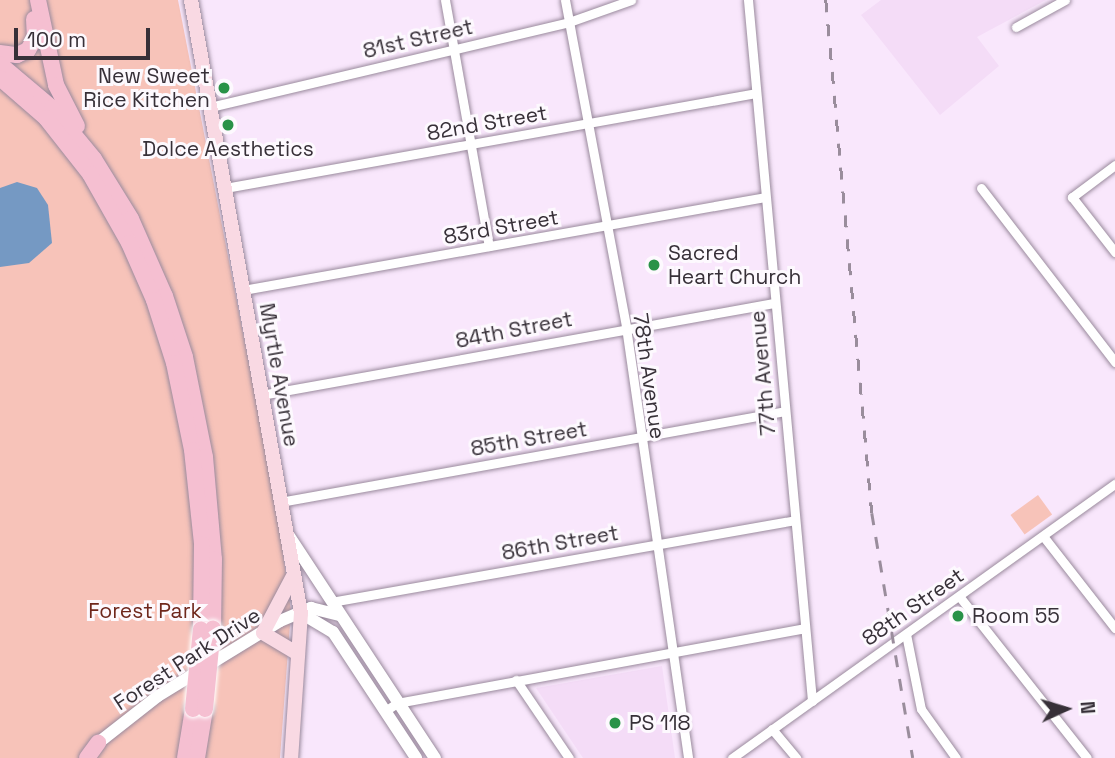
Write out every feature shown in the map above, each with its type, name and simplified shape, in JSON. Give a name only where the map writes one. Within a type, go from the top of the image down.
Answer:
[{"type":"highway","points":[[0,53],[21,55],[31,47],[36,29],[29,0]]},
{"type":"highway","points":[[38,0],[60,93],[94,159],[139,234],[185,357],[210,491],[207,629],[195,756]]},
{"type":"highway","points":[[0,64],[52,108],[94,159]]},
{"type":"highway","points":[[0,78],[58,131],[90,174],[129,243],[154,300],[192,450],[207,629]]},
{"type":"highway","points":[[178,758],[199,709]]},
{"type":"highway","points":[[191,726],[195,756]]},
{"type":"highway","points":[[87,758],[97,751]]},
{"type":"main road","name":"Myrtle Avenue","points":[[191,0],[301,613],[291,758]]},
{"type":"main road","points":[[285,532],[435,758]]},
{"type":"main road","points":[[293,576],[263,633],[298,654]]},
{"type":"main road","points":[[301,613],[311,608],[340,615]]},
{"type":"main road","points":[[301,613],[333,632],[416,758]]},
{"type":"main road","name":"Forest Park Drive","points":[[97,751],[158,696],[301,613]]},
{"type":"street","points":[[445,0],[489,246]]},
{"type":"street","name":"78th Avenue","points":[[565,0],[626,327],[688,758]]},
{"type":"street","name":"81st Street","points":[[210,107],[569,22],[631,0]]},
{"type":"street","name":"77th Avenue","points":[[748,0],[811,701]]},
{"type":"street","points":[[1016,27],[1065,0]]},
{"type":"street","name":"82nd Street","points":[[225,188],[756,93]]},
{"type":"street","points":[[1115,165],[1072,197],[1115,252]]},
{"type":"street","points":[[981,188],[1115,362]]},
{"type":"street","name":"83rd Street","points":[[243,290],[765,197]]},
{"type":"street","name":"84th Street","points":[[261,395],[626,327],[775,303]]},
{"type":"street","name":"85th Street","points":[[280,502],[785,411]]},
{"type":"street","name":"88th Street","points":[[732,758],[1115,485]]},
{"type":"street","name":"86th Street","points":[[331,602],[794,520]]},
{"type":"street","points":[[1043,536],[1115,628]]},
{"type":"street","points":[[959,596],[1087,758]]},
{"type":"street","points":[[386,711],[397,703],[672,650],[804,628]]},
{"type":"street","points":[[906,634],[921,709],[956,758]]},
{"type":"street","points":[[516,680],[569,758]]},
{"type":"street","points":[[772,729],[796,758]]},
{"type":"shaded area","points":[[881,0],[1046,0],[977,37],[999,66],[940,115],[861,15]]},
{"type":"shaded area","name":"PS 118","points":[[662,666],[675,758],[583,758],[536,688]]},
{"type":"green space","name":"Forest Park","points":[[0,0],[178,0],[276,502],[291,611],[280,758],[0,758]]},
{"type":"green space","points":[[1038,495],[1052,514],[1025,534],[1010,515]]},
{"type":"water","points":[[17,182],[37,188],[48,205],[52,243],[29,263],[0,267],[0,188]]},
{"type":"railway","points":[[826,0],[872,513],[913,758]]},
{"type":"place","name":"New Sweet Rice Kitchen","points":[[224,88]]},
{"type":"place","name":"Dolce Aesthetics","points":[[228,125]]},
{"type":"place","name":"Sacred Heart Church","points":[[654,265]]},
{"type":"place","name":"Room 55","points":[[958,616]]},
{"type":"place","name":"PS 118","points":[[615,723]]}]
